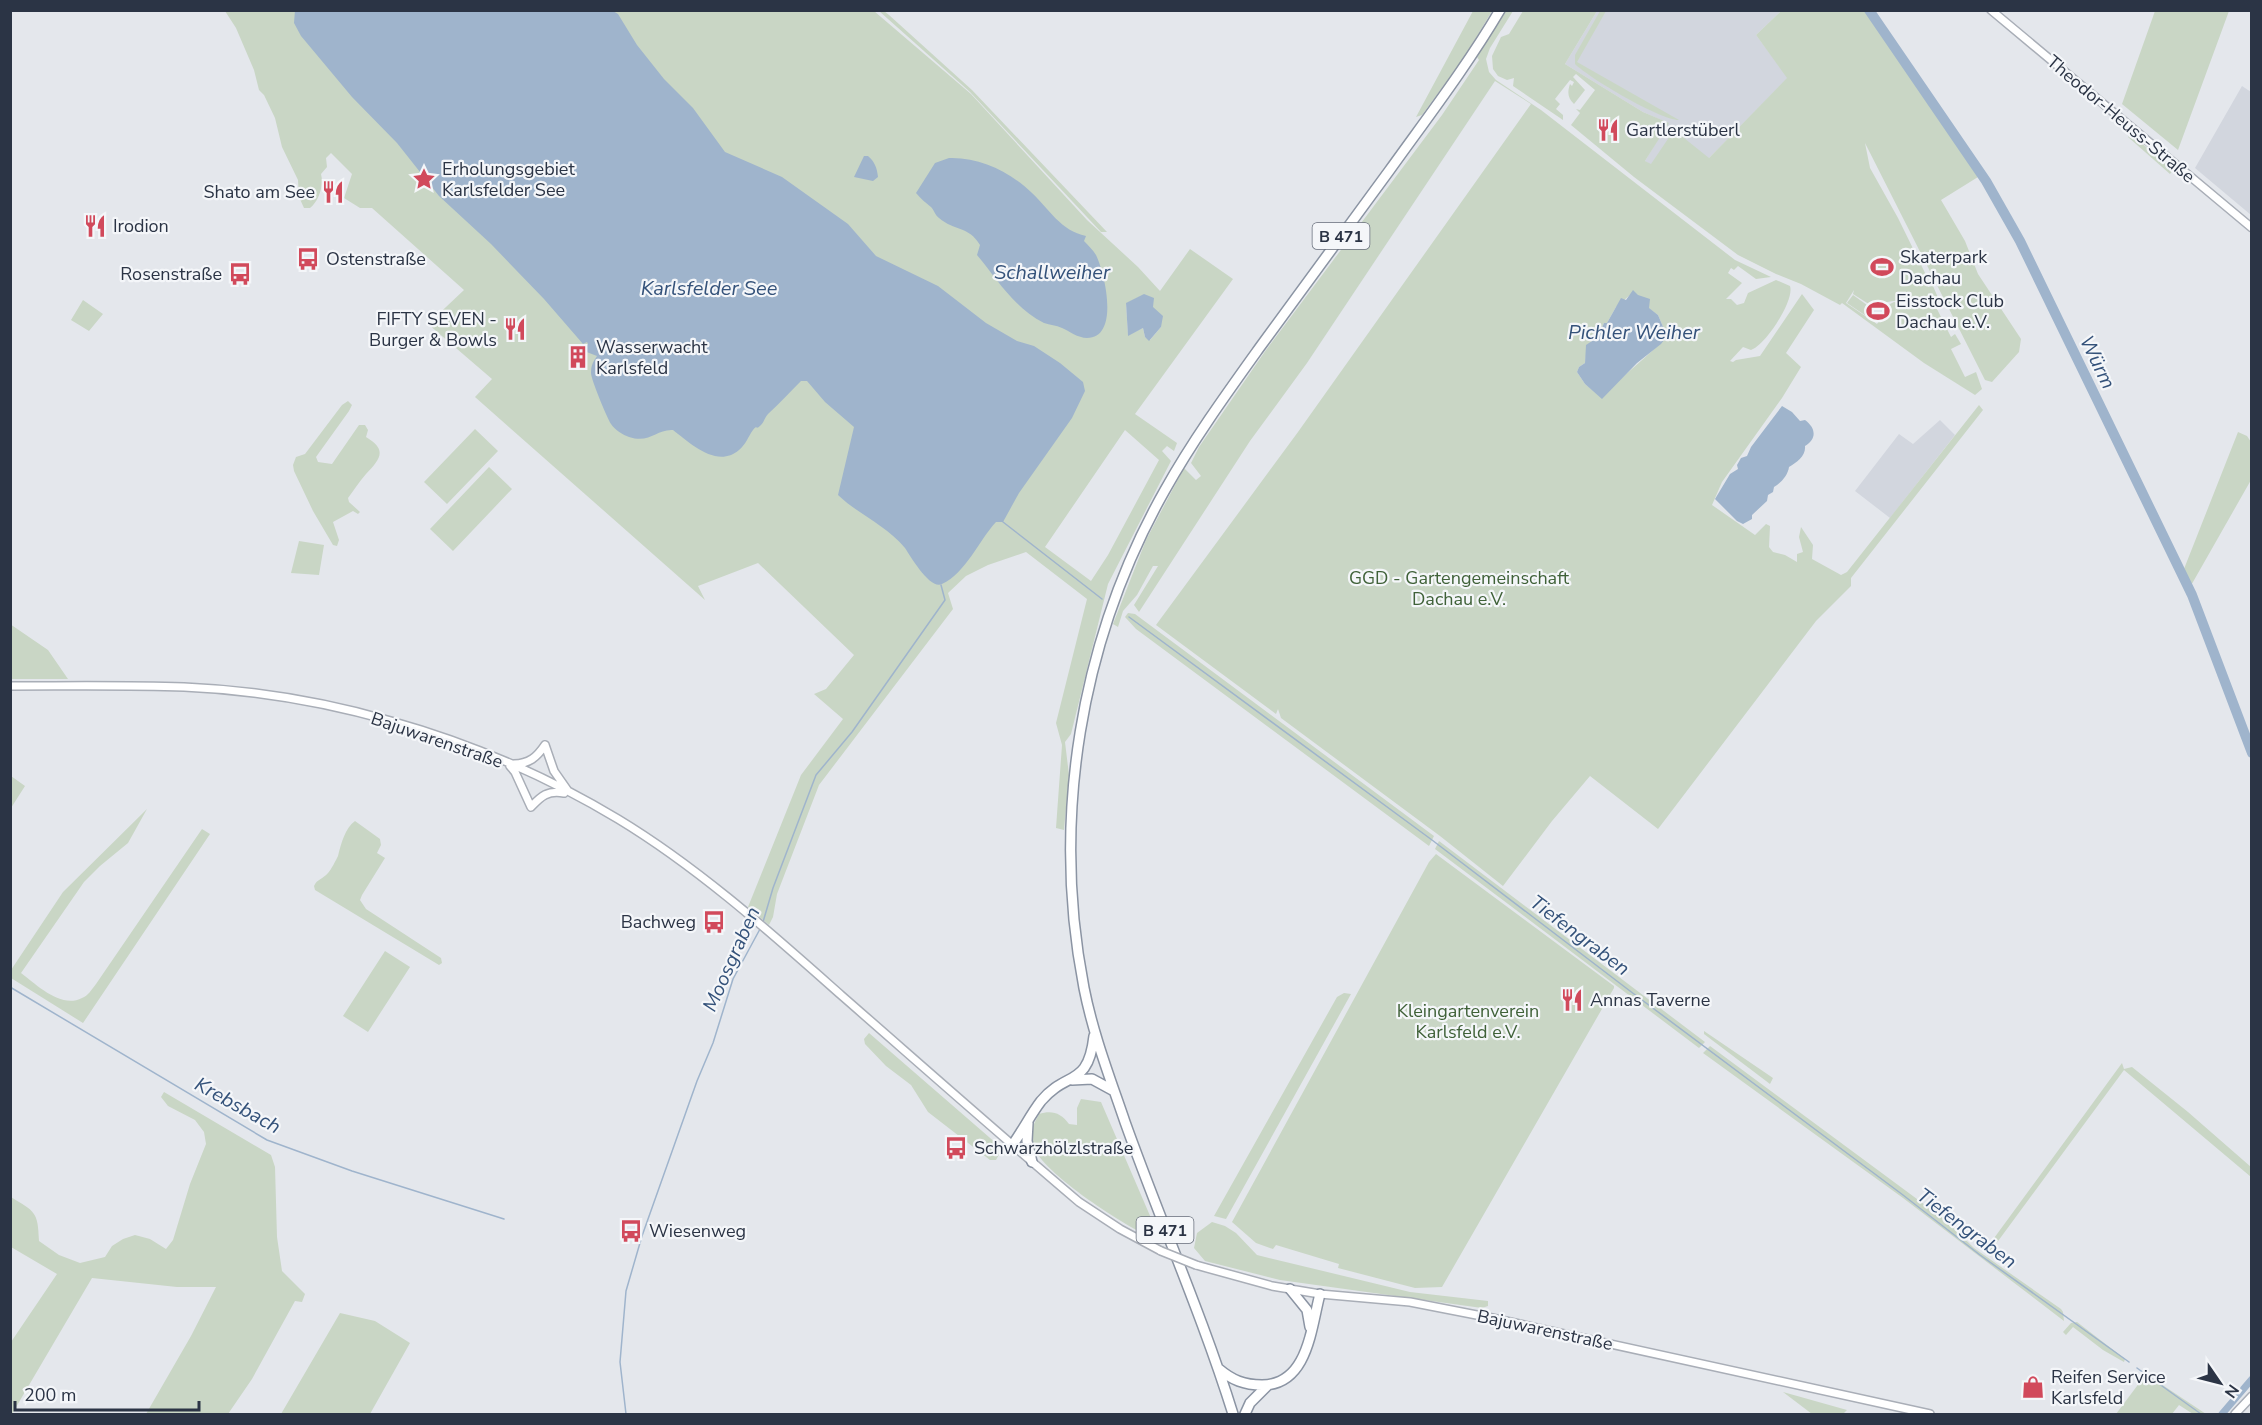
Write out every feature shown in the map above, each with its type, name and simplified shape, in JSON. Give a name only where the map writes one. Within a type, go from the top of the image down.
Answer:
[{"type":"highway","name":"B 471","points":[[1233,1414],[1219,1369],[1156,1209],[1114,1091],[1084,988],[1076,940],[1072,893],[1071,829],[1082,720],[1098,651],[1113,603],[1164,490],[1207,422],[1450,87],[1500,10]]},
{"type":"highway","points":[[1012,1144],[1042,1101],[1055,1089],[1071,1080],[1088,1063],[1092,1054],[1095,1030]]},
{"type":"highway","points":[[1071,1080],[1092,1079],[1114,1091]]},
{"type":"highway","points":[[1028,1122],[1027,1141],[1032,1162]]},
{"type":"highway","points":[[1290,1289],[1307,1310],[1310,1329]]},
{"type":"highway","points":[[1219,1369],[1237,1381],[1255,1385],[1279,1382],[1296,1370],[1305,1353],[1320,1294]]},
{"type":"highway","points":[[1245,1414],[1256,1395],[1268,1385]]},
{"type":"main road","name":"Theodor-Heuss-Straße","points":[[1991,10],[2252,228]]},
{"type":"main road","name":"Bajuwarenstraße","points":[[10,686],[184,687],[243,692],[312,703],[393,721],[477,750],[537,776],[618,819],[686,865],[767,931],[1079,1202],[1120,1229],[1161,1251],[1196,1265],[1290,1289],[1410,1302],[1492,1318],[1930,1414]]},
{"type":"main road","points":[[508,764],[523,764],[532,760],[545,745],[554,771],[567,790],[575,796]]},
{"type":"main road","points":[[508,764],[515,772],[531,807],[549,791],[575,796]]},
{"type":"main road","points":[[2235,1414],[2252,1396]]},
{"type":"shaded area","points":[[1597,11],[1781,11],[1756,35],[1788,78],[1709,158],[1651,165],[1645,161],[1668,123],[1643,112],[1565,64]]},
{"type":"shaded area","points":[[2242,86],[2251,92],[2251,215],[2195,168]]},
{"type":"shaded area","points":[[1940,420],[1955,435],[1890,518],[1855,491],[1899,434],[1913,444]]},
{"type":"green space","points":[[225,11],[874,11],[971,94],[1087,220],[1138,267],[1160,291],[1190,249],[1233,279],[1135,414],[1177,443],[1174,451],[1167,446],[1162,451],[1171,461],[1108,584],[1071,734],[1065,742],[1069,775],[1064,830],[1056,828],[1062,745],[1056,723],[1087,599],[1026,552],[988,565],[966,576],[948,593],[953,609],[819,785],[777,894],[773,917],[769,925],[748,907],[801,775],[843,719],[814,694],[826,689],[854,655],[758,563],[698,586],[705,600],[475,397],[492,379],[428,324],[464,290],[372,208],[360,208],[344,198],[352,174],[331,153],[326,158],[327,167],[321,174],[322,183],[318,197],[310,208],[304,208],[299,197],[298,180],[282,147],[275,118],[264,95],[259,90],[254,70],[236,28]],"holes":[[[1126,303],[1161,327],[1150,340],[1145,337],[1143,328],[1128,335]],[[1125,430],[1159,460],[1108,555],[1091,581],[1045,547]]]},
{"type":"green space","points":[[879,11],[884,11],[889,15],[972,90],[1107,232],[1101,232],[970,92]]},
{"type":"green space","points":[[1473,11],[1492,11],[1464,58],[1422,115],[1416,117]]},
{"type":"green space","name":"GGD - Gartengemeinschaft Dachau e.V.","points":[[1506,11],[1513,11],[1490,48],[1486,59],[1489,72],[1496,80],[1541,110],[1735,260],[1771,277],[1756,279],[1738,266],[1734,270],[1731,268],[1728,273],[1742,283],[1726,299],[1731,299],[1737,305],[1744,303],[1748,293],[1776,280],[1790,286],[1784,311],[1771,332],[1757,347],[1751,350],[1743,347],[1730,361],[1760,356],[1802,294],[1814,310],[1786,353],[1801,367],[1782,398],[1722,482],[1712,505],[1755,535],[1766,524],[1770,526],[1769,547],[1773,552],[1785,555],[1797,562],[1797,554],[1803,552],[1799,537],[1801,527],[1813,545],[1812,559],[1841,575],[1847,572],[1979,405],[1983,410],[1851,578],[1851,586],[1816,621],[1658,829],[1590,776],[1552,821],[1503,886],[1440,836],[1281,718],[1278,709],[1276,714],[1156,625],[1298,432],[1531,104],[1495,81],[1307,363],[1250,441],[1139,612],[1134,605],[1158,566],[1153,566],[1137,595],[1123,611],[1118,627],[1113,624],[1146,540],[1184,468],[1196,480],[1201,476],[1191,463],[1199,447],[1266,350],[1442,115],[1479,60],[1477,57]],"holes":[[[1630,295],[1658,315],[1667,336],[1651,352],[1602,398],[1585,384],[1577,372],[1579,367],[1585,363],[1587,348],[1598,337],[1604,323],[1607,323],[1616,307]]]},
{"type":"green space","points":[[1523,11],[1597,11],[1565,64],[1643,112],[1669,123],[1645,161],[1651,164],[1674,130],[1709,158],[1787,78],[1756,35],[1781,11],[1865,11],[1978,177],[1941,200],[1965,241],[1978,274],[2021,339],[2019,352],[1992,382],[1985,380],[1865,143],[1870,168],[1928,279],[1925,280],[1928,287],[1933,286],[1939,300],[1934,303],[1935,305],[1895,301],[1875,308],[1853,294],[1854,290],[1846,303],[1877,324],[1885,313],[1881,309],[1894,302],[1937,309],[1951,337],[1955,334],[1961,344],[1951,349],[1965,377],[1976,372],[1982,389],[1975,395],[1924,363],[1842,303],[1840,305],[1738,255],[1634,177],[1571,125],[1580,113],[1576,109],[1580,110],[1595,90],[1576,74],[1573,77],[1585,90],[1574,104],[1570,100],[1569,90],[1570,84],[1572,86],[1574,82],[1570,80],[1555,99],[1560,104],[1556,109],[1563,115],[1563,120],[1513,86],[1514,78],[1507,80],[1498,76],[1493,69],[1492,56],[1501,37],[1509,34]]},
{"type":"green space","points":[[1600,11],[1606,11],[1577,62],[1679,120],[1657,113],[1625,97],[1594,79],[1575,64],[1575,55]]},
{"type":"green space","points":[[2155,11],[2229,11],[2178,150],[2122,104]]},
{"type":"green space","points":[[2131,134],[2173,170],[2170,174],[2128,137]]},
{"type":"green space","points":[[1853,295],[1874,310],[1869,318],[1847,303]]},
{"type":"green space","points":[[83,300],[103,314],[89,331],[71,320]]},
{"type":"green space","points":[[348,401],[352,405],[316,457],[318,462],[332,464],[359,425],[365,425],[368,430],[366,437],[377,446],[380,455],[348,498],[349,502],[360,512],[358,514],[353,511],[333,522],[339,540],[337,546],[333,545],[313,511],[293,465],[296,457],[305,454],[342,405]]},
{"type":"green space","points":[[475,429],[498,451],[447,504],[424,482]]},
{"type":"green space","points":[[2238,432],[2247,436],[2251,442],[2251,480],[2189,589],[2182,574]]},
{"type":"green space","points":[[489,467],[512,489],[453,551],[430,529]]},
{"type":"green space","points":[[299,541],[324,545],[319,575],[291,573]]},
{"type":"green space","points":[[1128,613],[1135,614],[1434,836],[1429,846],[1136,629],[1125,617]]},
{"type":"green space","points":[[10,624],[48,650],[68,679],[11,679]]},
{"type":"green space","points":[[11,776],[25,786],[11,808]]},
{"type":"green space","points":[[147,809],[128,843],[84,882],[21,973],[58,998],[74,1001],[86,996],[202,829],[210,834],[83,1023],[11,978],[11,970],[63,892]]},
{"type":"green space","points":[[355,821],[380,839],[381,845],[377,853],[385,858],[360,900],[366,909],[441,958],[442,963],[439,965],[315,890],[315,884],[332,867],[346,832]]},
{"type":"green space","points":[[1439,841],[1705,1042],[1699,1048],[1435,849]]},
{"type":"green space","name":"Kleingartenverein Karlsfeld e.V.","points":[[1436,854],[1614,988],[1442,1287],[1415,1288],[1338,1268],[1339,1264],[1276,1245],[1273,1249],[1256,1243],[1232,1222],[1429,862]]},
{"type":"green space","points":[[385,951],[410,967],[368,1032],[343,1016]]},
{"type":"green space","points":[[1344,993],[1351,994],[1226,1219],[1214,1216],[1337,997]]},
{"type":"green space","points":[[1704,1031],[1773,1078],[1770,1084],[1704,1034]]},
{"type":"green space","points":[[869,1033],[1002,1149],[996,1160],[990,1160],[928,1112],[911,1085],[886,1066],[865,1044],[864,1039]]},
{"type":"green space","points":[[1710,1046],[1944,1219],[1974,1248],[2061,1309],[2064,1321],[1903,1198],[1703,1053]]},
{"type":"green space","points":[[2122,1063],[2124,1069],[2132,1067],[2251,1167],[2251,1177],[2124,1070],[1990,1252],[1988,1251],[1989,1245]]},
{"type":"green space","points":[[164,1092],[271,1155],[275,1167],[277,1237],[282,1271],[305,1294],[302,1302],[295,1301],[252,1379],[228,1414],[146,1414],[216,1287],[177,1287],[92,1278],[11,1414],[11,1342],[57,1274],[11,1247],[11,1197],[34,1213],[38,1224],[39,1241],[59,1255],[80,1263],[105,1257],[112,1246],[135,1235],[150,1239],[166,1249],[173,1240],[190,1184],[206,1144],[204,1132],[195,1120],[168,1106],[161,1097]]},
{"type":"green space","points":[[1081,1099],[1101,1102],[1157,1232],[1155,1237],[1138,1231],[1102,1209],[1064,1181],[1036,1153],[1031,1134],[1039,1114],[1056,1113],[1069,1124],[1077,1125],[1077,1108]]},
{"type":"green space","points":[[1212,1222],[1236,1233],[1257,1255],[1410,1292],[1488,1301],[1488,1306],[1482,1308],[1280,1280],[1205,1261],[1194,1248],[1197,1233]]},
{"type":"green space","points":[[340,1313],[375,1321],[410,1343],[370,1414],[281,1414]]},
{"type":"green space","points":[[2077,1322],[2125,1359],[2124,1362],[2103,1350],[2073,1327],[2066,1335],[2063,1332],[2071,1323]]},
{"type":"green space","points":[[2146,1374],[2206,1414],[2193,1414],[2179,1405],[2172,1414],[2116,1414]]},
{"type":"green space","points":[[1783,1392],[1847,1410],[1843,1414],[1812,1414]]},
{"type":"water","name":"Karlsfelder See","points":[[295,10],[613,11],[618,14],[637,45],[664,79],[693,108],[725,152],[782,177],[848,224],[876,256],[938,286],[986,323],[1017,341],[1034,346],[1083,382],[1085,391],[1072,418],[1019,493],[1003,522],[996,522],[951,579],[937,585],[921,572],[898,540],[838,495],[854,427],[825,402],[807,381],[801,381],[768,414],[761,425],[753,430],[741,448],[731,455],[722,457],[704,452],[673,430],[642,439],[624,435],[611,424],[594,383],[591,368],[597,356],[584,351],[587,342],[583,344],[491,244],[439,196],[397,143],[352,97],[301,36],[294,23]]},
{"type":"water","points":[[864,156],[870,158],[876,168],[878,177],[873,181],[854,177]]},
{"type":"water","name":"Schallweiher","points":[[949,158],[984,163],[1005,172],[1032,193],[1062,224],[1086,236],[1084,241],[1096,255],[1106,289],[1107,316],[1104,328],[1097,335],[1087,338],[1080,337],[1060,327],[1044,323],[1024,310],[1007,293],[977,255],[980,245],[976,239],[939,218],[921,199],[916,193],[935,163]]},
{"type":"water","name":"Pichler Weiher","points":[[1633,290],[1638,295],[1650,299],[1649,308],[1658,315],[1667,336],[1602,399],[1585,384],[1577,372],[1579,367],[1585,363],[1586,345],[1598,337],[1604,323],[1607,323],[1621,298],[1626,300]]},
{"type":"water","points":[[1144,294],[1154,298],[1153,307],[1163,316],[1161,327],[1149,341],[1145,337],[1143,328],[1128,336],[1126,303]]},
{"type":"water","points":[[1782,406],[1800,421],[1805,420],[1809,423],[1814,433],[1813,437],[1805,446],[1802,456],[1789,467],[1784,478],[1768,495],[1767,501],[1752,515],[1752,519],[1743,524],[1715,499],[1730,474],[1738,469],[1737,465],[1741,458],[1747,456],[1751,447]]},
{"type":"waterway","name":"Würm","points":[[1869,10],[1986,181],[2020,241],[2192,595],[2252,753]]},
{"type":"waterway","name":"Tiefengraben","points":[[1003,522],[1102,599]]},
{"type":"waterway","name":"Moosgraben","points":[[763,922],[773,888],[816,775],[852,732],[945,600],[941,585]]},
{"type":"waterway","name":"Tiefengraben","points":[[1129,617],[1432,840],[1980,1255],[2129,1362]]},
{"type":"waterway","name":"Moosgraben","points":[[626,1414],[620,1362],[626,1291],[642,1236],[697,1081],[713,1043],[733,979],[760,929]]},
{"type":"waterway","name":"Krebsbach","points":[[10,987],[267,1140],[352,1171],[504,1219]]},
{"type":"waterway","name":"Tiefengraben","points":[[2137,1368],[2201,1414]]},
{"type":"waterway","points":[[2222,1414],[2252,1379]]},
{"type":"place","name":"Gartlerstüberl","points":[[1608,130]]},
{"type":"place","name":"Erholungsgebiet Karlsfelder See","points":[[424,179]]},
{"type":"place","name":"Shato am See","points":[[333,192]]},
{"type":"place","name":"Irodion","points":[[95,226]]},
{"type":"place","name":"Ostenstraße","points":[[308,259]]},
{"type":"place","name":"Skaterpark Dachau","points":[[1882,267]]},
{"type":"place","name":"Rosenstraße","points":[[240,274]]},
{"type":"place","name":"Eisstock Club Dachau e.V.","points":[[1878,311]]},
{"type":"place","name":"FIFTY SEVEN - Burger & Bowls","points":[[515,329]]},
{"type":"place","name":"Wasserwacht Karlsfeld","points":[[578,357]]},
{"type":"place","name":"Bachweg","points":[[714,922]]},
{"type":"place","name":"Annas Taverne","points":[[1572,1000]]},
{"type":"place","name":"Schwarzhölzlstraße","points":[[956,1148]]},
{"type":"place","name":"Wiesenweg","points":[[631,1231]]},
{"type":"place","name":"Reifen Service Karlsfeld","points":[[2033,1387]]}]
